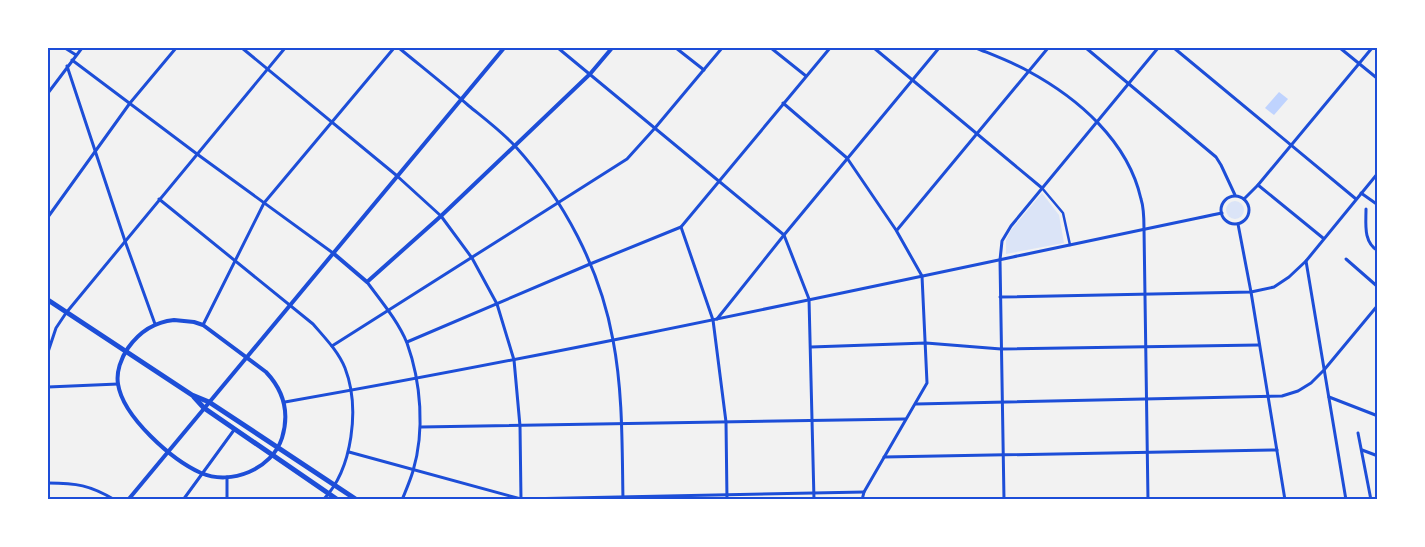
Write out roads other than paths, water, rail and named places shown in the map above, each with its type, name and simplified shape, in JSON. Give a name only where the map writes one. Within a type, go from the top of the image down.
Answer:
[{"type":"main road","points":[[48,300],[192,395],[209,402],[358,500]]},
{"type":"main road","points":[[192,395],[204,408],[338,500]]},
{"type":"street","points":[[65,48],[76,55]]},
{"type":"street","points":[[48,93],[49,87],[82,48]]},
{"type":"street","points":[[48,217],[130,103],[176,48]]},
{"type":"street","points":[[242,48],[396,175],[441,216],[472,258],[497,304],[514,360],[520,426],[521,499]]},
{"type":"street","points":[[48,352],[56,328],[66,312],[285,48]]},
{"type":"street","points":[[203,325],[264,203],[394,48]]},
{"type":"street","points":[[399,48],[514,146],[559,202],[590,264],[604,302],[614,340],[619,382],[623,498]]},
{"type":"street","points":[[128,500],[246,356],[334,253],[396,175],[462,100],[504,48]]},
{"type":"street","points":[[558,48],[784,235],[809,299],[814,500]]},
{"type":"street","points":[[367,282],[441,216],[590,74],[612,48]]},
{"type":"street","points":[[676,48],[704,70]]},
{"type":"street","points":[[332,346],[628,159],[722,48]]},
{"type":"street","points":[[771,48],[806,76]]},
{"type":"street","points":[[407,342],[590,264],[681,228],[830,48]]},
{"type":"street","points":[[874,48],[1042,188],[1063,213],[1070,245]]},
{"type":"street","points":[[714,320],[939,48]]},
{"type":"street","points":[[976,48],[1028,71],[1062,93],[1096,120],[1120,149],[1134,176],[1143,204],[1148,500]]},
{"type":"street","points":[[896,230],[1048,48]]},
{"type":"street","points":[[1086,48],[1216,157],[1235,196]]},
{"type":"street","points":[[1004,500],[1000,260],[1004,236],[1096,120],[1158,48]]},
{"type":"street","points":[[1174,48],[1356,199]]},
{"type":"street","points":[[1340,48],[1378,79]]},
{"type":"street","points":[[1244,198],[1258,185],[1372,48]]},
{"type":"street","points":[[72,60],[197,154],[334,253],[367,282],[389,311],[407,342],[416,379],[421,427],[414,470],[402,500]]},
{"type":"street","points":[[67,66],[125,241],[155,324]]},
{"type":"street","points":[[783,104],[847,158],[896,230],[922,276],[927,384],[883,457],[864,492],[862,500]]},
{"type":"street","points":[[1000,297],[1251,292],[1274,287],[1289,277],[1306,260],[1378,173]]},
{"type":"street","points":[[1258,185],[1323,238]]},
{"type":"street","points":[[1361,193],[1378,205]]},
{"type":"street","points":[[1235,196],[1244,198],[1250,208],[1247,218],[1238,224],[1228,221],[1222,213],[1223,203],[1226,199],[1235,196]]},
{"type":"street","points":[[159,199],[313,324],[332,346],[345,368],[350,391],[352,423],[348,452],[343,470],[335,485],[323,500]]},
{"type":"street","points":[[1366,209],[1366,230],[1369,242],[1378,251]]},
{"type":"street","points":[[285,402],[416,379],[714,320],[1222,213]]},
{"type":"street","points":[[1238,224],[1285,500]]},
{"type":"street","points":[[681,228],[714,320],[726,422],[727,497]]},
{"type":"street","points":[[1346,259],[1378,286]]},
{"type":"street","points":[[1306,260],[1346,500]]},
{"type":"street","points":[[916,404],[1268,398],[1282,396],[1298,391],[1311,383],[1378,305]]},
{"type":"street","points":[[184,320],[203,325],[257,364],[274,380],[285,402],[285,425],[278,448],[273,455],[254,470],[227,477],[202,474],[169,452],[133,416],[122,398],[118,384],[120,368],[126,351],[138,335],[155,324],[164,321],[184,320]]},
{"type":"street","points":[[811,347],[926,343],[1001,350],[1259,345]]},
{"type":"street","points":[[48,387],[118,384]]},
{"type":"street","points":[[1329,397],[1378,416]]},
{"type":"street","points":[[421,427],[905,419]]},
{"type":"street","points":[[183,500],[235,429]]},
{"type":"street","points":[[1358,433],[1371,500]]},
{"type":"street","points":[[883,457],[1277,450]]},
{"type":"street","points":[[1362,450],[1378,456]]},
{"type":"street","points":[[348,452],[521,499],[727,497],[864,492]]},
{"type":"street","points":[[227,477],[227,500]]},
{"type":"street","points":[[48,483],[85,485],[115,500]]},
{"type":"water","points":[[1279,92],[1288,99],[1274,115],[1265,108]]}]
